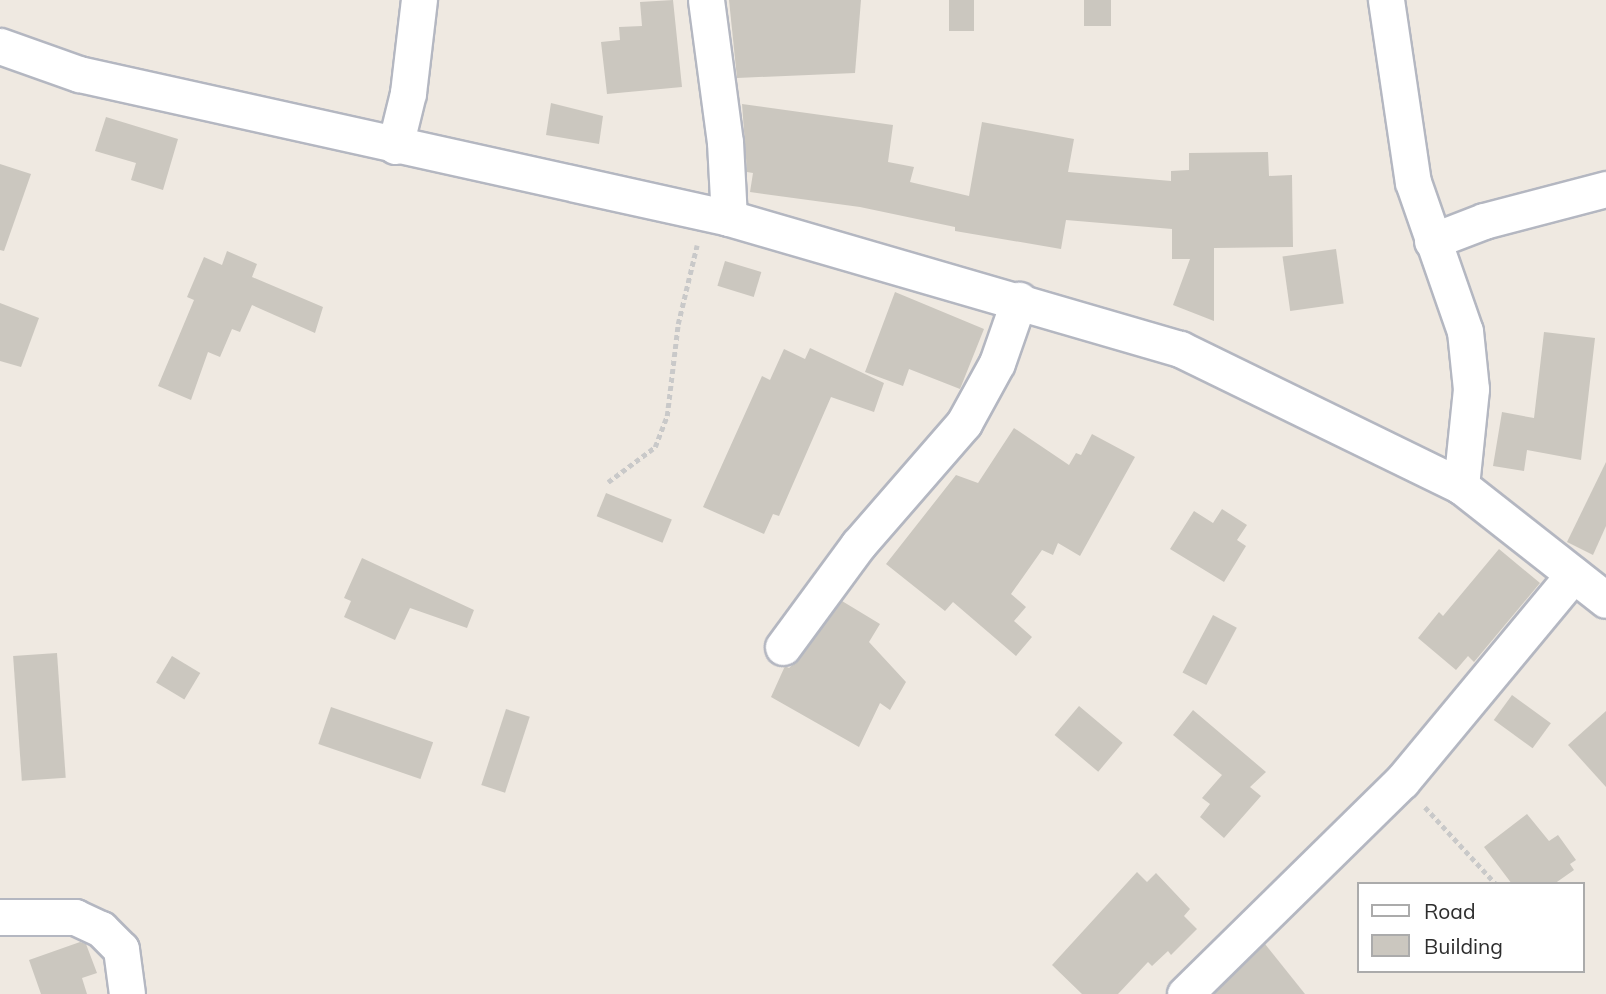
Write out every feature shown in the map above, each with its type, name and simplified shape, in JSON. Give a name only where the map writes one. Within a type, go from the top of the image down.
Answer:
[{"type":"street","points":[[396,146],[408,93],[419,0]]},
{"type":"street","points":[[706,0],[724,142],[717,216]]},
{"type":"street","points":[[1386,0],[1413,182],[1465,331],[1471,389],[1461,486]]},
{"type":"street","points":[[0,46],[79,74],[717,216],[1019,300],[1180,349],[1461,486],[1606,600]]},
{"type":"street","points":[[1432,241],[1484,221],[1606,189]]},
{"type":"street","points":[[783,647],[858,545],[964,423],[997,363],[1019,300]]},
{"type":"street","points":[[1185,994],[1402,781],[1573,575]]},
{"type":"street","points":[[0,917],[75,917],[101,929],[121,949],[127,994]]},
{"type":"path","points":[[608,482],[655,447],[667,416],[678,324],[717,216]]},
{"type":"path","points":[[1402,781],[1494,882]]},
{"type":"building","points":[[673,0],[682,87],[607,94],[601,42],[620,40],[619,27],[642,26],[640,2]]},
{"type":"building","points":[[729,0],[861,0],[855,73],[737,78]]},
{"type":"building","points":[[949,0],[974,0],[974,31],[949,31]]},
{"type":"building","points":[[1084,0],[1111,0],[1111,26],[1084,26]]},
{"type":"building","points":[[551,103],[603,116],[599,144],[546,135]]},
{"type":"building","points":[[742,104],[893,125],[888,162],[914,167],[910,182],[969,196],[982,122],[1074,139],[1068,172],[1171,181],[1171,171],[1189,170],[1189,153],[1268,152],[1269,176],[1292,175],[1293,247],[1214,248],[1214,321],[1173,305],[1190,259],[1172,259],[1172,229],[1066,220],[1061,249],[955,231],[955,227],[860,207],[750,192],[753,173],[747,172]]},
{"type":"building","points":[[106,117],[178,139],[163,190],[131,180],[136,163],[95,151]]},
{"type":"building","points":[[0,164],[31,174],[4,251],[0,250]]},
{"type":"building","points":[[1336,249],[1344,303],[1290,311],[1283,257]]},
{"type":"building","points":[[227,251],[257,264],[252,277],[323,307],[315,333],[252,305],[240,332],[232,329],[220,357],[208,352],[191,400],[158,386],[194,300],[187,297],[204,257],[222,265]]},
{"type":"building","points":[[725,261],[761,272],[754,297],[717,286]]},
{"type":"building","points":[[895,292],[984,329],[960,389],[909,369],[903,386],[865,372]]},
{"type":"building","points":[[0,303],[39,318],[21,367],[0,361]]},
{"type":"building","points":[[1544,332],[1595,338],[1581,460],[1527,450],[1524,471],[1493,466],[1502,412],[1534,418]]},
{"type":"building","points":[[810,348],[884,383],[874,412],[831,397],[779,516],[773,514],[764,534],[703,507],[762,376],[770,380],[784,349],[805,359]]},
{"type":"building","points":[[1014,428],[1069,465],[1076,453],[1081,455],[1092,434],[1135,457],[1080,556],[1058,543],[1053,555],[1042,550],[1011,594],[1026,607],[1014,621],[1032,637],[1016,656],[953,602],[945,611],[886,564],[956,475],[978,483]]},
{"type":"building","points":[[1606,462],[1606,526],[1593,555],[1567,542]]},
{"type":"building","points":[[606,493],[672,520],[662,543],[597,516]]},
{"type":"building","points":[[1222,509],[1247,525],[1237,540],[1246,546],[1224,582],[1170,549],[1194,511],[1213,523]]},
{"type":"building","points":[[1499,549],[1540,583],[1474,662],[1468,656],[1456,670],[1418,638],[1439,612],[1443,616]]},
{"type":"building","points":[[362,558],[474,610],[467,628],[410,608],[395,640],[344,617],[351,601],[344,598]]},
{"type":"building","points":[[842,601],[880,624],[869,642],[906,682],[890,710],[880,703],[859,747],[771,697],[785,666],[789,668],[799,659]]},
{"type":"building","points":[[1213,615],[1237,628],[1206,685],[1182,672]]},
{"type":"building","points":[[57,653],[66,778],[22,781],[13,656]]},
{"type":"building","points":[[172,656],[200,673],[184,700],[156,683]]},
{"type":"building","points":[[1512,695],[1551,723],[1533,748],[1494,720]]},
{"type":"building","points":[[1079,706],[1123,743],[1098,772],[1055,735]]},
{"type":"building","points":[[331,707],[433,742],[420,779],[318,744]]},
{"type":"building","points":[[506,709],[530,717],[505,793],[481,785]]},
{"type":"building","points":[[1193,710],[1266,772],[1250,787],[1261,796],[1224,838],[1200,817],[1210,804],[1202,798],[1222,775],[1173,735]]},
{"type":"building","points":[[1606,711],[1606,787],[1568,745]]},
{"type":"building","points":[[1527,814],[1549,841],[1558,835],[1576,860],[1570,864],[1574,870],[1557,882],[1510,882],[1484,847]]},
{"type":"building","points":[[1137,872],[1147,882],[1156,873],[1190,909],[1184,916],[1197,929],[1171,955],[1168,951],[1152,966],[1148,962],[1118,994],[1082,994],[1052,965]]},
{"type":"building","points":[[80,942],[86,944],[97,973],[82,978],[87,994],[41,994],[29,960]]},
{"type":"building","points":[[1265,944],[1305,994],[1214,994]]}]
